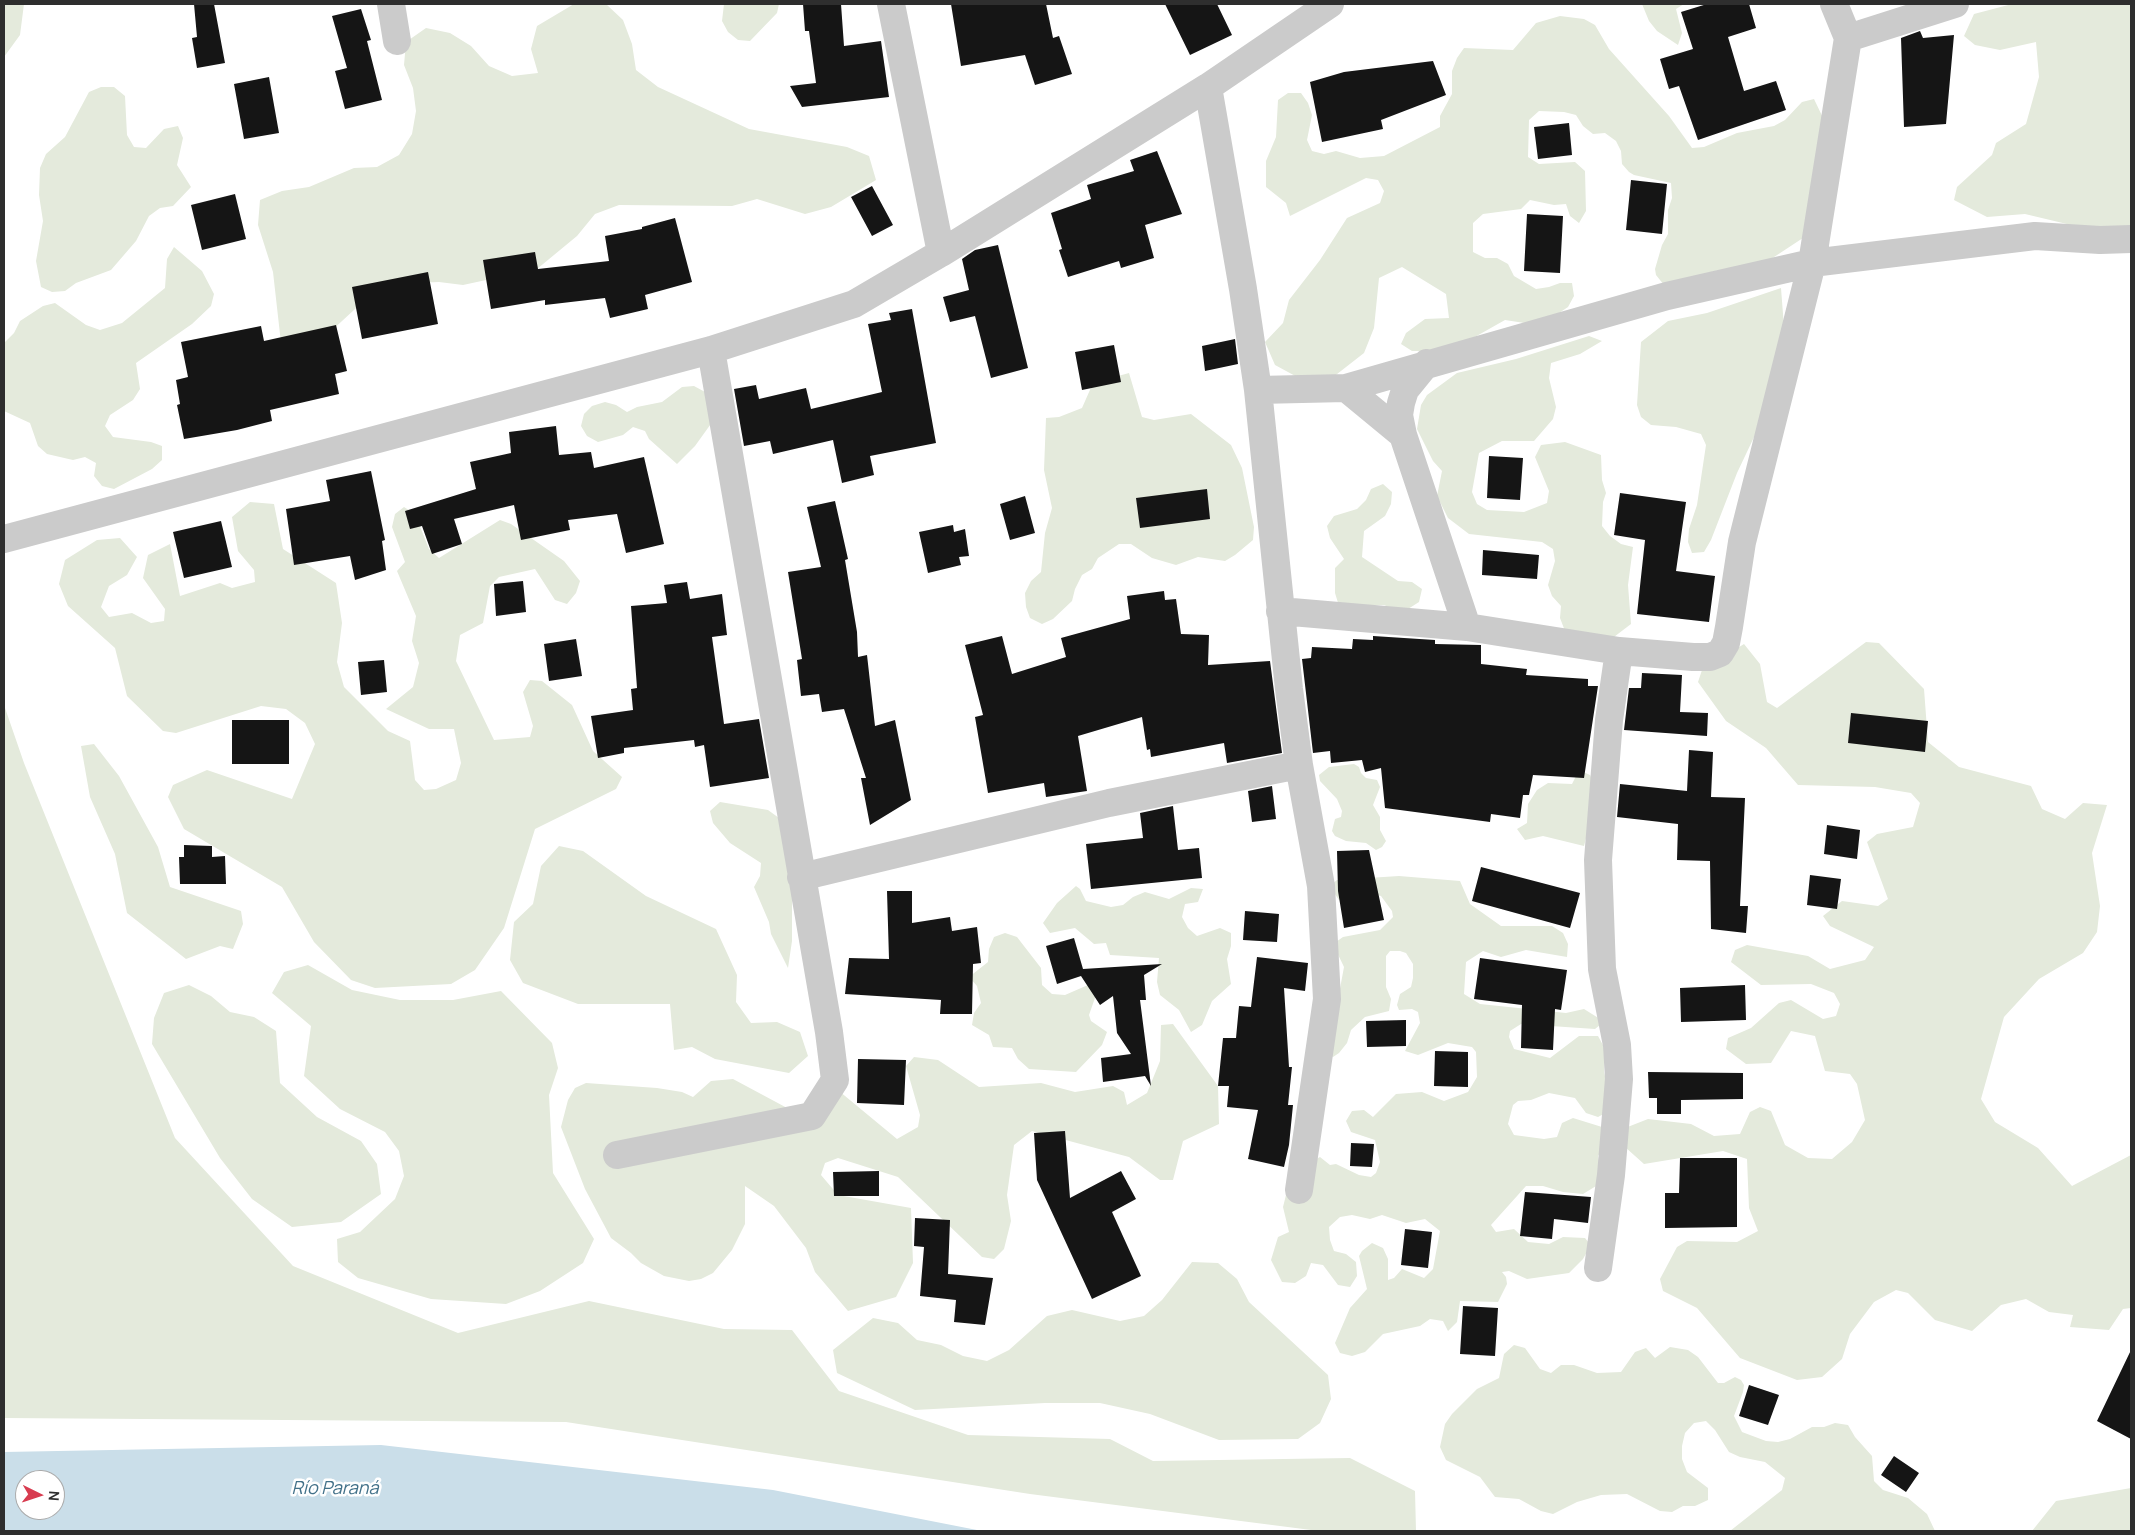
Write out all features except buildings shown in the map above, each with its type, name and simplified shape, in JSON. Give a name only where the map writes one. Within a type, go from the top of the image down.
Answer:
[{"type":"street","points":[[390,4],[397,41]]},
{"type":"street","points":[[891,4],[941,253]]},
{"type":"street","points":[[4,539],[711,350],[854,304],[941,253],[1208,86],[1330,4]]},
{"type":"street","points":[[1280,611],[1467,627],[1619,651],[1710,657],[1720,653],[1726,643],[1742,542],[1812,263],[1848,38],[1834,4]]},
{"type":"street","points":[[1848,38],[1955,4]]},
{"type":"street","points":[[1208,86],[1243,289],[1258,390],[1280,611],[1299,765],[1321,886],[1328,999],[1299,1190]]},
{"type":"street","points":[[1258,390],[1346,388],[1427,363],[1667,296],[1812,263],[2035,236],[2100,240],[2131,239]]},
{"type":"street","points":[[617,1155],[812,1116],[835,1080],[829,1032],[711,350]]},
{"type":"street","points":[[1427,363],[1405,390],[1399,414],[1403,435],[1467,627]]},
{"type":"street","points":[[1346,388],[1403,435]]},
{"type":"street","points":[[1598,1268],[1611,1175],[1619,1079],[1617,1045],[1602,969],[1598,860],[1609,720],[1619,651]]},
{"type":"street","points":[[801,877],[1109,803],[1299,765]]},
{"type":"shaded area","points":[[4,4],[24,4],[20,35],[4,57]]},
{"type":"shaded area","points":[[574,4],[606,4],[623,20],[632,44],[636,70],[658,87],[749,129],[847,147],[869,156],[876,180],[831,207],[805,214],[757,199],[732,206],[619,205],[595,214],[577,236],[537,269],[463,285],[439,282],[389,284],[367,298],[329,333],[281,343],[273,272],[258,225],[260,200],[282,191],[309,187],[354,168],[377,167],[399,155],[412,134],[416,111],[413,88],[404,65],[406,42],[426,28],[450,33],[471,46],[489,66],[512,76],[538,73],[531,49],[537,26]]},
{"type":"shaded area","points":[[724,4],[779,4],[777,13],[750,41],[738,40],[728,32],[722,21]]},
{"type":"shaded area","points":[[1642,4],[1684,4],[1676,9],[1682,33],[1678,45],[1657,31],[1649,21]]},
{"type":"shaded area","points":[[2012,4],[2131,4],[2131,230],[2113,235],[2025,214],[1987,217],[1954,200],[1957,187],[1992,155],[1996,143],[2026,124],[2039,77],[2036,42],[2000,50],[1975,45],[1964,36],[1974,14]]},
{"type":"shaded area","points":[[1560,16],[1584,19],[1595,25],[1609,49],[1669,116],[1692,148],[1704,147],[1737,133],[1774,126],[1785,120],[1802,102],[1814,99],[1825,122],[1806,236],[1768,261],[1738,272],[1719,270],[1664,285],[1656,275],[1655,269],[1662,245],[1668,234],[1668,210],[1672,198],[1671,183],[1634,175],[1629,172],[1622,164],[1621,151],[1616,141],[1605,133],[1593,134],[1583,126],[1576,115],[1564,112],[1539,111],[1529,120],[1528,157],[1539,164],[1575,162],[1585,171],[1586,211],[1579,223],[1570,216],[1566,204],[1554,205],[1530,200],[1521,209],[1483,214],[1473,223],[1473,252],[1485,258],[1497,258],[1508,264],[1514,276],[1536,289],[1560,283],[1572,283],[1574,296],[1568,307],[1556,315],[1531,324],[1505,320],[1450,351],[1412,351],[1401,344],[1406,333],[1425,319],[1449,318],[1446,294],[1402,267],[1379,278],[1374,328],[1364,353],[1323,385],[1299,378],[1275,365],[1265,342],[1283,323],[1289,300],[1320,260],[1347,218],[1380,203],[1384,191],[1378,180],[1366,178],[1290,216],[1286,203],[1266,187],[1266,161],[1276,137],[1278,100],[1288,93],[1301,93],[1308,103],[1312,115],[1307,140],[1312,151],[1324,154],[1336,151],[1360,158],[1384,156],[1440,127],[1440,116],[1452,94],[1452,71],[1457,58],[1464,48],[1513,50],[1536,23]]},
{"type":"shaded area","points":[[101,87],[114,87],[125,96],[127,135],[134,147],[146,148],[164,129],[178,126],[183,138],[177,165],[191,187],[173,206],[160,208],[149,216],[136,241],[111,270],[76,283],[65,291],[52,292],[41,287],[36,261],[43,221],[39,195],[40,168],[46,154],[65,137],[89,92]]},
{"type":"shaded area","points":[[174,247],[202,271],[214,294],[211,306],[192,324],[136,363],[140,389],[133,400],[110,415],[105,426],[113,437],[151,442],[162,446],[162,460],[152,469],[114,489],[102,486],[94,476],[96,463],[85,457],[73,460],[47,454],[38,446],[30,423],[4,411],[4,343],[14,333],[20,321],[43,306],[55,303],[86,325],[100,330],[122,323],[165,288],[167,259]]},
{"type":"shaded area","points":[[1781,288],[1784,327],[1755,435],[1737,473],[1711,540],[1704,552],[1692,553],[1688,542],[1689,529],[1697,505],[1706,445],[1701,434],[1676,427],[1651,425],[1641,417],[1637,405],[1641,342],[1668,321],[1707,313]]},
{"type":"shaded area","points":[[1589,336],[1602,341],[1580,354],[1551,363],[1549,378],[1556,407],[1553,419],[1534,441],[1502,441],[1479,453],[1472,492],[1477,504],[1487,510],[1524,512],[1547,503],[1549,491],[1535,457],[1541,445],[1565,442],[1601,455],[1602,480],[1606,493],[1603,502],[1602,526],[1610,536],[1621,544],[1633,547],[1628,585],[1631,624],[1610,640],[1565,631],[1560,618],[1561,606],[1552,596],[1548,585],[1555,561],[1553,549],[1542,542],[1469,534],[1448,518],[1437,496],[1442,471],[1433,461],[1417,429],[1421,405],[1427,395],[1457,373],[1516,359]]},
{"type":"shaded area","points":[[1129,373],[1142,417],[1154,420],[1191,414],[1231,445],[1242,468],[1254,527],[1253,540],[1225,561],[1198,557],[1176,565],[1152,558],[1131,544],[1119,544],[1098,558],[1092,569],[1082,575],[1075,589],[1072,601],[1053,619],[1042,624],[1030,618],[1026,607],[1025,593],[1031,581],[1041,572],[1045,533],[1052,508],[1044,470],[1046,418],[1059,417],[1082,408],[1093,383]]},
{"type":"shaded area","points":[[694,386],[705,392],[718,414],[695,446],[677,464],[649,439],[645,431],[633,427],[623,435],[598,442],[587,436],[581,426],[584,414],[592,406],[605,402],[616,405],[627,412],[637,407],[662,402],[682,387]]},
{"type":"shaded area","points":[[1383,484],[1392,492],[1391,504],[1385,516],[1364,531],[1362,557],[1398,581],[1412,582],[1422,589],[1419,602],[1408,609],[1396,610],[1384,605],[1339,606],[1335,593],[1335,568],[1344,559],[1330,538],[1327,526],[1334,516],[1357,509],[1366,500],[1371,489]]},
{"type":"shaded area","points":[[250,502],[274,504],[283,549],[336,583],[342,623],[337,662],[344,687],[388,731],[410,741],[415,780],[424,790],[436,789],[456,780],[461,763],[454,729],[429,729],[386,709],[413,687],[419,663],[412,641],[416,616],[397,571],[405,562],[392,527],[395,514],[404,507],[415,514],[429,549],[439,558],[500,520],[511,524],[564,561],[580,581],[576,593],[567,604],[555,600],[535,569],[499,577],[490,586],[483,623],[460,635],[456,661],[494,740],[530,737],[533,726],[523,692],[530,680],[542,681],[572,705],[593,751],[622,777],[616,789],[535,829],[504,928],[475,970],[451,984],[375,988],[351,980],[314,942],[282,887],[184,829],[168,797],[173,785],[207,770],[292,799],[315,744],[305,723],[286,709],[261,706],[176,733],[163,731],[127,696],[115,648],[68,606],[59,584],[65,560],[97,540],[120,538],[137,557],[127,575],[109,586],[101,607],[109,617],[132,613],[151,623],[164,621],[165,609],[143,578],[148,555],[170,544],[180,596],[220,583],[232,588],[255,582],[254,570],[238,551],[232,517]]},
{"type":"shaded area","points":[[1866,642],[1879,643],[1924,689],[1928,742],[1959,767],[2031,786],[2042,809],[2065,819],[2083,803],[2107,805],[2092,853],[2100,906],[2097,932],[2083,953],[2039,979],[2004,1017],[1981,1099],[1995,1122],[2038,1148],[2072,1186],[2131,1155],[2131,1308],[2123,1309],[2109,1330],[2070,1327],[2073,1315],[2049,1312],[2026,1299],[2001,1305],[1972,1331],[1935,1320],[1908,1293],[1896,1290],[1874,1302],[1850,1334],[1842,1359],[1822,1377],[1797,1380],[1740,1358],[1697,1308],[1663,1291],[1660,1279],[1677,1247],[1687,1241],[1737,1242],[1758,1231],[1749,1208],[1747,1159],[1723,1151],[1644,1164],[1625,1147],[1620,1130],[1648,1119],[1691,1124],[1714,1136],[1740,1134],[1750,1112],[1760,1107],[1771,1111],[1785,1145],[1808,1158],[1832,1159],[1852,1142],[1865,1120],[1857,1084],[1850,1074],[1825,1071],[1815,1036],[1791,1031],[1771,1063],[1746,1064],[1726,1049],[1728,1038],[1751,1028],[1779,1003],[1791,1000],[1823,1019],[1836,1016],[1840,1004],[1834,993],[1811,984],[1761,985],[1731,962],[1735,950],[1747,945],[1808,956],[1830,969],[1865,960],[1874,947],[1830,926],[1823,916],[1842,901],[1878,906],[1888,899],[1867,842],[1877,834],[1913,827],[1920,803],[1911,793],[1875,787],[1798,785],[1766,748],[1726,721],[1698,682],[1702,670],[1744,644],[1760,664],[1767,702],[1777,708]]},
{"type":"shaded area","points":[[4,705],[24,763],[175,1138],[293,1266],[458,1333],[589,1301],[724,1329],[792,1330],[839,1391],[968,1435],[1110,1439],[1153,1461],[1350,1458],[1415,1491],[1416,1531],[1319,1531],[1030,1494],[566,1422],[4,1418]]},
{"type":"shaded area","points":[[94,744],[119,776],[158,847],[170,887],[241,911],[243,924],[233,949],[220,946],[186,959],[127,913],[115,854],[90,797],[81,746]]},
{"type":"shaded area","points":[[1354,764],[1359,767],[1361,773],[1366,778],[1377,780],[1380,787],[1373,805],[1380,817],[1380,830],[1386,841],[1382,847],[1376,850],[1366,843],[1346,841],[1335,836],[1332,831],[1335,819],[1341,817],[1342,811],[1337,799],[1320,781],[1319,775],[1329,767]]},
{"type":"shaded area","points":[[1579,770],[1590,775],[1598,792],[1584,846],[1543,836],[1525,840],[1517,829],[1527,823],[1528,804],[1537,790],[1548,783],[1572,784]]},
{"type":"shaded area","points":[[720,802],[768,810],[779,818],[792,884],[792,941],[788,968],[771,934],[769,922],[754,887],[760,876],[761,863],[730,843],[713,823],[710,811]]},
{"type":"shaded area","points":[[559,846],[583,851],[646,896],[716,929],[737,975],[736,1002],[751,1023],[777,1022],[800,1032],[808,1056],[789,1073],[715,1059],[692,1047],[674,1050],[670,1004],[578,1004],[523,983],[510,960],[514,922],[533,904],[541,866]]},
{"type":"shaded area","points":[[1399,876],[1460,881],[1470,904],[1501,926],[1552,926],[1563,933],[1568,944],[1567,957],[1526,950],[1501,957],[1483,951],[1466,962],[1464,994],[1480,1004],[1566,1013],[1584,1009],[1600,1019],[1600,1025],[1595,1029],[1521,1024],[1510,1031],[1509,1037],[1514,1049],[1550,1058],[1579,1036],[1598,1036],[1604,1047],[1604,1072],[1610,1098],[1609,1111],[1598,1117],[1586,1113],[1575,1098],[1549,1093],[1531,1100],[1518,1101],[1513,1105],[1508,1124],[1514,1135],[1544,1139],[1557,1137],[1562,1123],[1573,1118],[1602,1127],[1609,1138],[1598,1156],[1601,1183],[1583,1194],[1563,1192],[1543,1186],[1526,1186],[1491,1225],[1496,1232],[1514,1229],[1528,1242],[1549,1244],[1563,1237],[1585,1238],[1589,1243],[1588,1250],[1583,1259],[1569,1273],[1527,1279],[1509,1271],[1502,1272],[1506,1277],[1507,1284],[1498,1302],[1460,1301],[1457,1322],[1448,1331],[1443,1321],[1430,1319],[1420,1326],[1383,1334],[1365,1352],[1352,1356],[1340,1353],[1335,1343],[1350,1308],[1367,1289],[1359,1256],[1362,1251],[1372,1243],[1383,1248],[1388,1259],[1388,1280],[1394,1278],[1402,1269],[1424,1278],[1433,1269],[1440,1231],[1425,1219],[1406,1223],[1382,1215],[1370,1219],[1352,1215],[1340,1217],[1329,1227],[1330,1240],[1334,1251],[1346,1254],[1356,1262],[1357,1276],[1350,1287],[1338,1285],[1323,1265],[1311,1263],[1306,1276],[1295,1283],[1282,1282],[1271,1260],[1278,1237],[1289,1232],[1283,1207],[1286,1195],[1307,1164],[1320,1157],[1330,1165],[1336,1164],[1359,1175],[1371,1177],[1376,1173],[1380,1162],[1375,1140],[1351,1132],[1346,1121],[1352,1111],[1364,1110],[1373,1117],[1396,1094],[1422,1092],[1444,1101],[1468,1092],[1477,1077],[1476,1052],[1472,1047],[1448,1043],[1418,1055],[1405,1051],[1420,1023],[1418,1012],[1412,1009],[1399,1010],[1397,1005],[1400,994],[1411,987],[1413,978],[1413,964],[1406,953],[1400,951],[1390,951],[1386,956],[1386,987],[1391,999],[1389,1011],[1365,1017],[1351,1030],[1347,1043],[1339,1053],[1333,1057],[1328,1053],[1344,967],[1333,944],[1343,937],[1380,930],[1393,917],[1392,911],[1381,896],[1369,893],[1339,900],[1332,890],[1332,884],[1337,880]]},
{"type":"shaded area","points":[[1076,886],[1080,889],[1086,901],[1111,907],[1123,905],[1133,897],[1145,892],[1169,899],[1191,888],[1203,889],[1198,902],[1185,904],[1182,917],[1188,928],[1197,936],[1220,928],[1231,933],[1231,946],[1227,959],[1231,984],[1212,1001],[1202,1025],[1191,1032],[1179,1010],[1160,995],[1157,982],[1159,958],[1110,955],[1106,943],[1094,944],[1075,928],[1050,933],[1043,923],[1057,903]]},
{"type":"shaded area","points":[[1005,933],[1017,937],[1041,968],[1042,985],[1052,994],[1065,995],[1088,985],[1096,995],[1089,1015],[1091,1021],[1107,1032],[1102,1045],[1076,1072],[1029,1069],[1018,1059],[1012,1048],[993,1047],[989,1035],[972,1025],[974,1013],[981,1003],[977,986],[969,977],[988,962],[989,949],[994,937]]},
{"type":"shaded area","points":[[308,965],[352,990],[400,1000],[453,1000],[501,991],[552,1043],[558,1068],[549,1095],[553,1173],[594,1239],[583,1263],[540,1291],[506,1304],[431,1299],[358,1278],[338,1262],[337,1239],[360,1232],[395,1199],[404,1176],[399,1151],[385,1132],[340,1109],[304,1076],[311,1026],[272,993],[284,972]]},
{"type":"shaded area","points":[[189,985],[211,996],[230,1012],[254,1017],[276,1031],[280,1083],[317,1117],[361,1141],[377,1164],[381,1194],[341,1222],[292,1227],[252,1199],[220,1158],[152,1044],[154,1018],[164,993]]},
{"type":"shaded area","points":[[1173,1024],[1218,1086],[1219,1124],[1183,1141],[1173,1180],[1160,1180],[1129,1157],[1032,1131],[1014,1145],[1007,1195],[1011,1221],[1004,1249],[994,1259],[982,1257],[898,1177],[838,1158],[825,1163],[821,1175],[838,1195],[911,1208],[913,1263],[896,1297],[848,1311],[815,1272],[806,1248],[774,1206],[745,1186],[745,1224],[732,1250],[713,1273],[701,1279],[689,1281],[664,1276],[641,1263],[611,1238],[585,1189],[561,1127],[568,1100],[575,1088],[586,1083],[657,1088],[682,1092],[693,1097],[711,1081],[733,1079],[789,1109],[839,1091],[897,1139],[918,1127],[920,1115],[906,1066],[914,1057],[938,1060],[979,1087],[1041,1083],[1075,1092],[1113,1086],[1124,1092],[1127,1105],[1147,1093],[1160,1061],[1161,1025]]},
{"type":"shaded area","points":[[1192,1262],[1218,1263],[1237,1279],[1249,1302],[1328,1375],[1331,1399],[1320,1423],[1298,1439],[1219,1440],[1150,1414],[1100,1403],[1045,1403],[915,1410],[837,1373],[833,1350],[873,1318],[898,1323],[917,1340],[941,1345],[963,1356],[987,1361],[1009,1350],[1047,1316],[1072,1310],[1120,1321],[1144,1316],[1162,1300]]},
{"type":"shaded area","points":[[1514,1345],[1525,1348],[1540,1369],[1551,1373],[1561,1365],[1574,1365],[1597,1373],[1621,1372],[1635,1352],[1646,1348],[1655,1358],[1670,1347],[1688,1350],[1698,1357],[1718,1383],[1724,1383],[1735,1377],[1741,1380],[1744,1385],[1743,1392],[1734,1416],[1742,1432],[1766,1441],[1778,1442],[1790,1439],[1812,1427],[1824,1427],[1835,1423],[1848,1425],[1855,1437],[1872,1456],[1874,1481],[1883,1490],[1908,1498],[1927,1514],[1935,1531],[1730,1531],[1782,1490],[1785,1478],[1765,1462],[1740,1457],[1729,1452],[1715,1430],[1706,1421],[1694,1423],[1685,1433],[1682,1446],[1682,1459],[1687,1472],[1708,1488],[1708,1500],[1695,1506],[1683,1506],[1672,1512],[1660,1511],[1627,1494],[1601,1495],[1577,1502],[1553,1514],[1541,1511],[1519,1499],[1495,1497],[1480,1477],[1446,1460],[1440,1447],[1445,1424],[1452,1414],[1477,1389],[1499,1378],[1504,1354]]},
{"type":"shaded area","points":[[2131,1488],[2131,1531],[2032,1531],[2056,1501]]},
{"type":"water","name":"Río Paraná","points":[[381,1445],[773,1490],[982,1531],[4,1531],[4,1452]]}]
